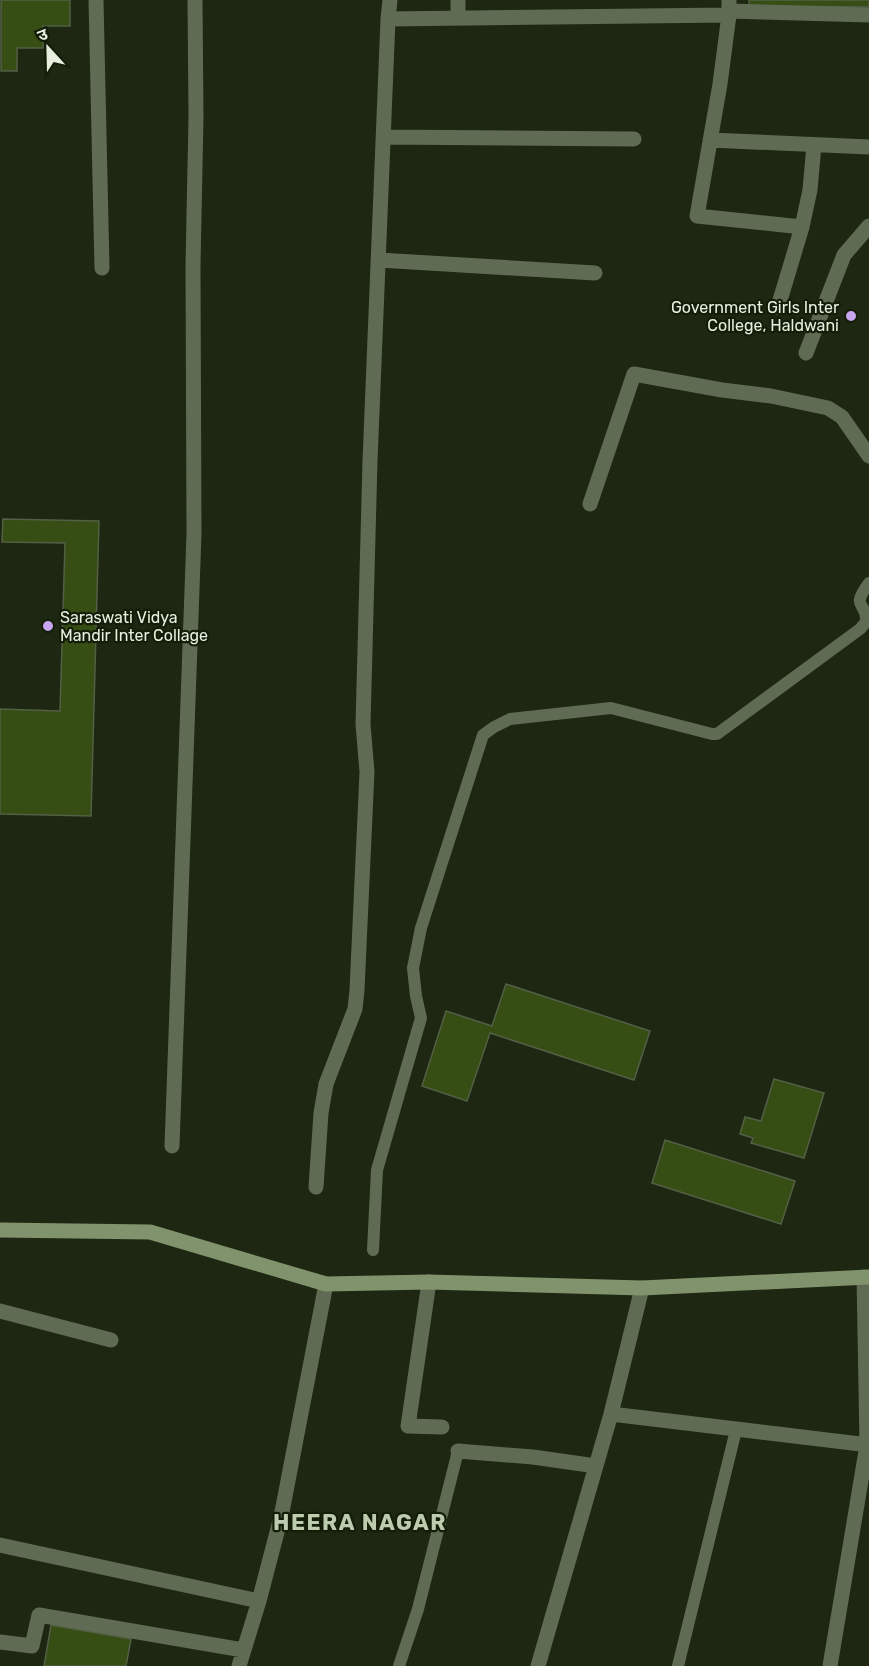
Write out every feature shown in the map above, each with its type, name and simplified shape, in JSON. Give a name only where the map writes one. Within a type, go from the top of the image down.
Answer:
[{"type":"street","points":[[96,0],[102,268]]},
{"type":"street","points":[[172,1146],[194,534],[195,0]]},
{"type":"street","points":[[316,1187],[321,1113],[326,1084],[356,1009],[367,772],[363,724],[370,461],[390,0]]},
{"type":"street","points":[[458,0],[458,18]]},
{"type":"street","points":[[388,19],[729,9],[869,15]]},
{"type":"street","points":[[729,9],[720,84],[697,216],[802,227]]},
{"type":"street","points":[[384,137],[634,139]]},
{"type":"street","points":[[710,140],[869,147]]},
{"type":"street","points":[[778,307],[802,227],[810,190],[814,145]]},
{"type":"street","points":[[806,353],[844,255],[869,226]]},
{"type":"street","points":[[379,260],[596,273]]},
{"type":"street","points":[[590,504],[634,374],[722,390],[771,396],[828,408],[842,417],[869,456]]},
{"type":"street","points":[[0,1230],[150,1232],[326,1284],[429,1282],[642,1288],[867,1277],[868,1445],[830,1666]]},
{"type":"street","points":[[429,1282],[408,1426],[442,1427]]},
{"type":"street","points":[[239,1666],[281,1517],[326,1284]]},
{"type":"street","points":[[538,1666],[596,1466],[642,1288]]},
{"type":"street","points":[[0,1311],[111,1340]]},
{"type":"street","points":[[610,1414],[868,1445]]},
{"type":"street","points":[[459,1451],[533,1457],[596,1466]]},
{"type":"street","points":[[0,1545],[259,1601]]},
{"type":"street","points":[[0,1642],[32,1646],[39,1615],[243,1650]]},
{"type":"lane","points":[[373,1250],[377,1170],[421,1018],[412,968],[421,928],[483,735],[510,719],[611,708],[717,734],[860,629],[866,622],[867,616],[860,604],[860,596],[869,583]]},
{"type":"lane","points":[[678,1666],[736,1430]]},
{"type":"lane","points":[[399,1666],[418,1609],[459,1451]]},
{"type":"building","points":[[1,0],[70,0],[70,26],[43,26],[43,48],[17,48],[17,71],[1,71]]},
{"type":"building","points":[[749,0],[869,0],[869,7],[749,6]]},
{"type":"building","name":"Saraswati Vidya Mandir Inter Collage","points":[[3,519],[99,521],[91,816],[0,814],[0,709],[60,711],[65,543],[2,542]]},
{"type":"building","points":[[506,984],[650,1031],[634,1080],[490,1033],[467,1101],[422,1086],[446,1011],[492,1026]]},
{"type":"building","points":[[774,1079],[824,1093],[804,1158],[751,1143],[753,1138],[740,1134],[745,1117],[761,1121]]},
{"type":"building","points":[[665,1140],[795,1181],[781,1224],[652,1183]]},
{"type":"building","points":[[51,1625],[131,1639],[126,1666],[44,1666]]},
{"type":"place","name":"Government Girls Inter College, Haldwani","points":[[851,316]]},
{"type":"place","name":"Saraswati Vidya Mandir Inter Collage","points":[[48,626]]},
{"type":"district","name":"HEERA NAGAR","points":[[360,1522]]}]
